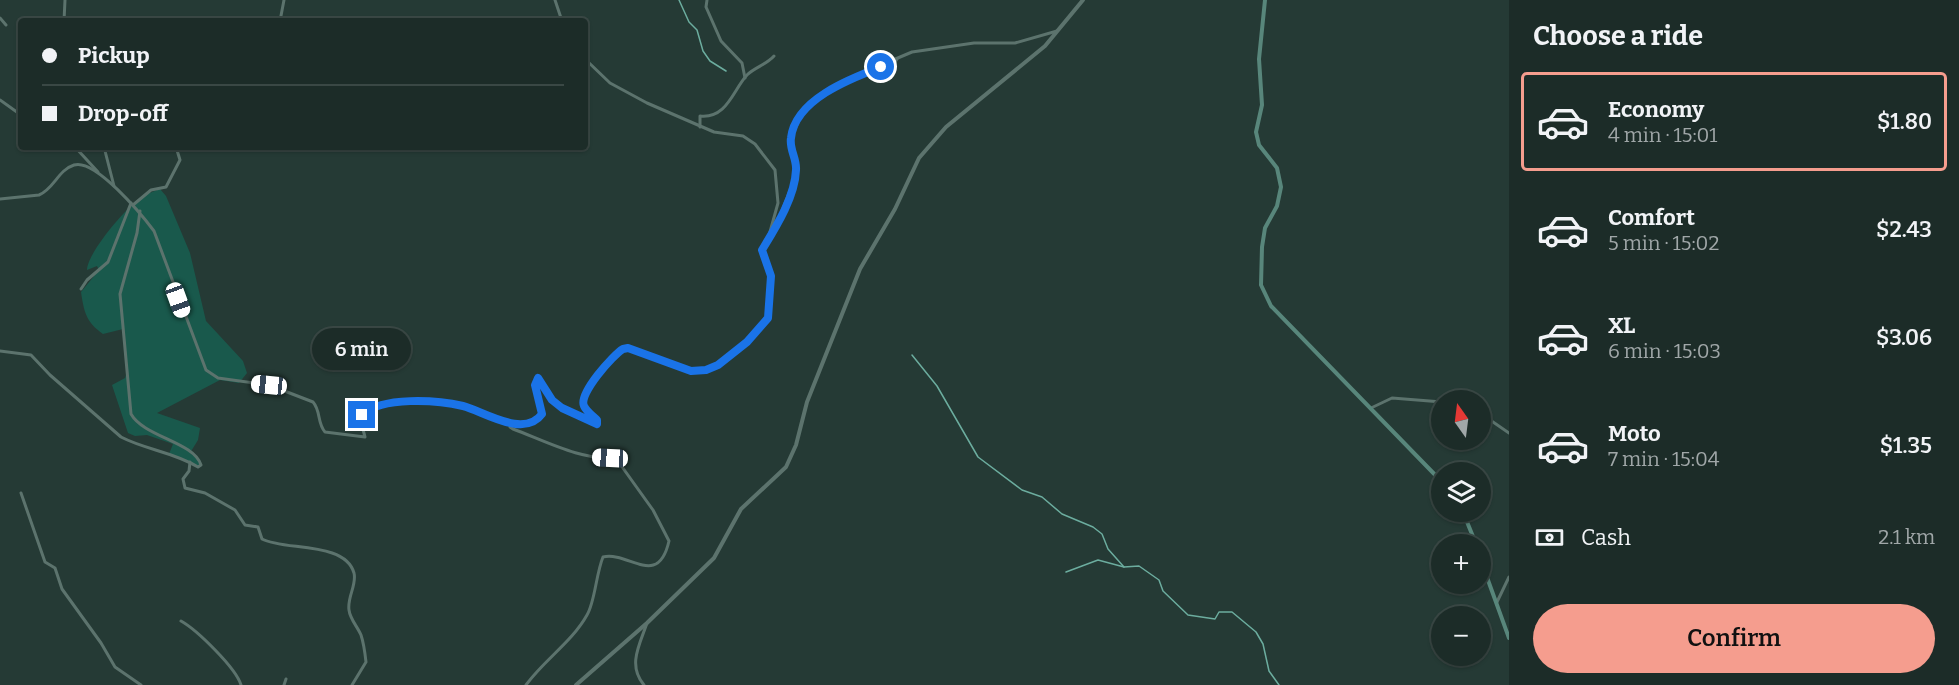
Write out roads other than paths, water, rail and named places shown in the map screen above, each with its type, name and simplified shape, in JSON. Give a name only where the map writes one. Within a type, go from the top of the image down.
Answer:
[{"type":"main road","points":[[1265,0],[1260,59],[1262,105],[1256,132],[1259,146],[1277,168],[1281,187],[1277,206],[1265,228],[1261,271],[1263,292],[1270,306],[1431,471]]},
{"type":"main road","points":[[1491,587],[1509,638]]},
{"type":"street","points":[[64,0],[64,18]]},
{"type":"street","points":[[281,18],[284,0]]},
{"type":"street","points":[[555,0],[561,18]]},
{"type":"street","points":[[707,0],[706,7],[721,41],[742,63],[745,78]]},
{"type":"street","points":[[576,685],[647,623],[714,558],[741,509],[786,467],[796,446],[807,402],[860,269],[895,209],[919,158],[946,127],[990,89],[1016,72],[1058,31],[1083,0]]},
{"type":"street","points":[[0,18],[6,25]]},
{"type":"street","points":[[0,199],[24,198],[44,193],[62,171],[74,165],[90,167],[140,211],[161,243],[201,361],[211,375],[230,381],[269,385],[303,397],[317,406],[322,429],[328,433],[365,436],[361,422],[362,415],[376,405],[391,402],[465,406],[511,422],[534,420],[542,414],[535,385],[538,378],[552,400],[562,408],[597,424],[597,420],[584,406],[583,400],[589,387],[623,349],[628,348],[691,371],[706,370],[718,365],[747,342],[768,318],[771,276],[762,250],[788,201],[795,176],[796,162],[790,141],[800,114],[848,79],[912,52],[967,44],[1015,43],[1058,31]]},
{"type":"street","points":[[700,127],[700,116],[711,115],[729,104],[741,81],[774,56]]},
{"type":"street","points":[[890,70],[898,57]]},
{"type":"street","points":[[588,63],[610,83],[700,127],[749,139],[773,165],[778,203],[766,243]]},
{"type":"street","points":[[0,100],[18,113]]},
{"type":"street","points":[[78,150],[95,166],[101,176]]},
{"type":"street","points":[[105,150],[115,188]]},
{"type":"street","points":[[81,289],[84,283],[108,262],[132,204],[151,190],[166,187],[180,160],[177,150]]},
{"type":"street","points":[[0,351],[31,355],[50,375],[121,437],[198,467],[201,465],[200,460],[177,444],[137,423],[131,414],[120,294],[138,233],[140,211]]},
{"type":"street","points":[[1371,408],[1392,398],[1431,401]]},
{"type":"street","points":[[1491,421],[1509,433]]},
{"type":"street","points":[[511,422],[510,427],[513,429],[570,452],[589,457],[615,458],[653,510],[669,541],[662,561],[656,564],[643,565],[603,557],[596,574],[588,614],[525,685]]},
{"type":"street","points":[[190,462],[189,471],[183,479],[184,488],[205,493],[235,510],[248,526],[258,527],[262,539],[274,544],[330,552],[351,567],[354,576],[350,614],[360,634],[366,662],[352,685]]},
{"type":"street","points":[[21,493],[45,562],[55,568],[62,589],[101,643],[115,667],[141,685]]},
{"type":"street","points":[[1497,603],[1509,577]]},
{"type":"street","points":[[181,621],[204,638],[234,672],[241,685]]},
{"type":"street","points":[[644,685],[637,675],[635,658],[647,623]]},
{"type":"street","points":[[284,685],[286,679]]},
{"type":"waterway","points":[[679,0],[689,22],[697,30],[703,51],[710,61],[726,71]]},
{"type":"waterway","points":[[912,355],[937,386],[978,457],[1022,490],[1042,497],[1062,514],[1093,527],[1102,534],[1108,549],[1124,567]]},
{"type":"waterway","points":[[1066,572],[1098,560],[1124,567],[1139,566],[1159,580],[1163,591],[1188,615],[1215,619],[1219,612],[1232,612],[1256,632],[1263,644],[1269,671],[1279,685]]}]
